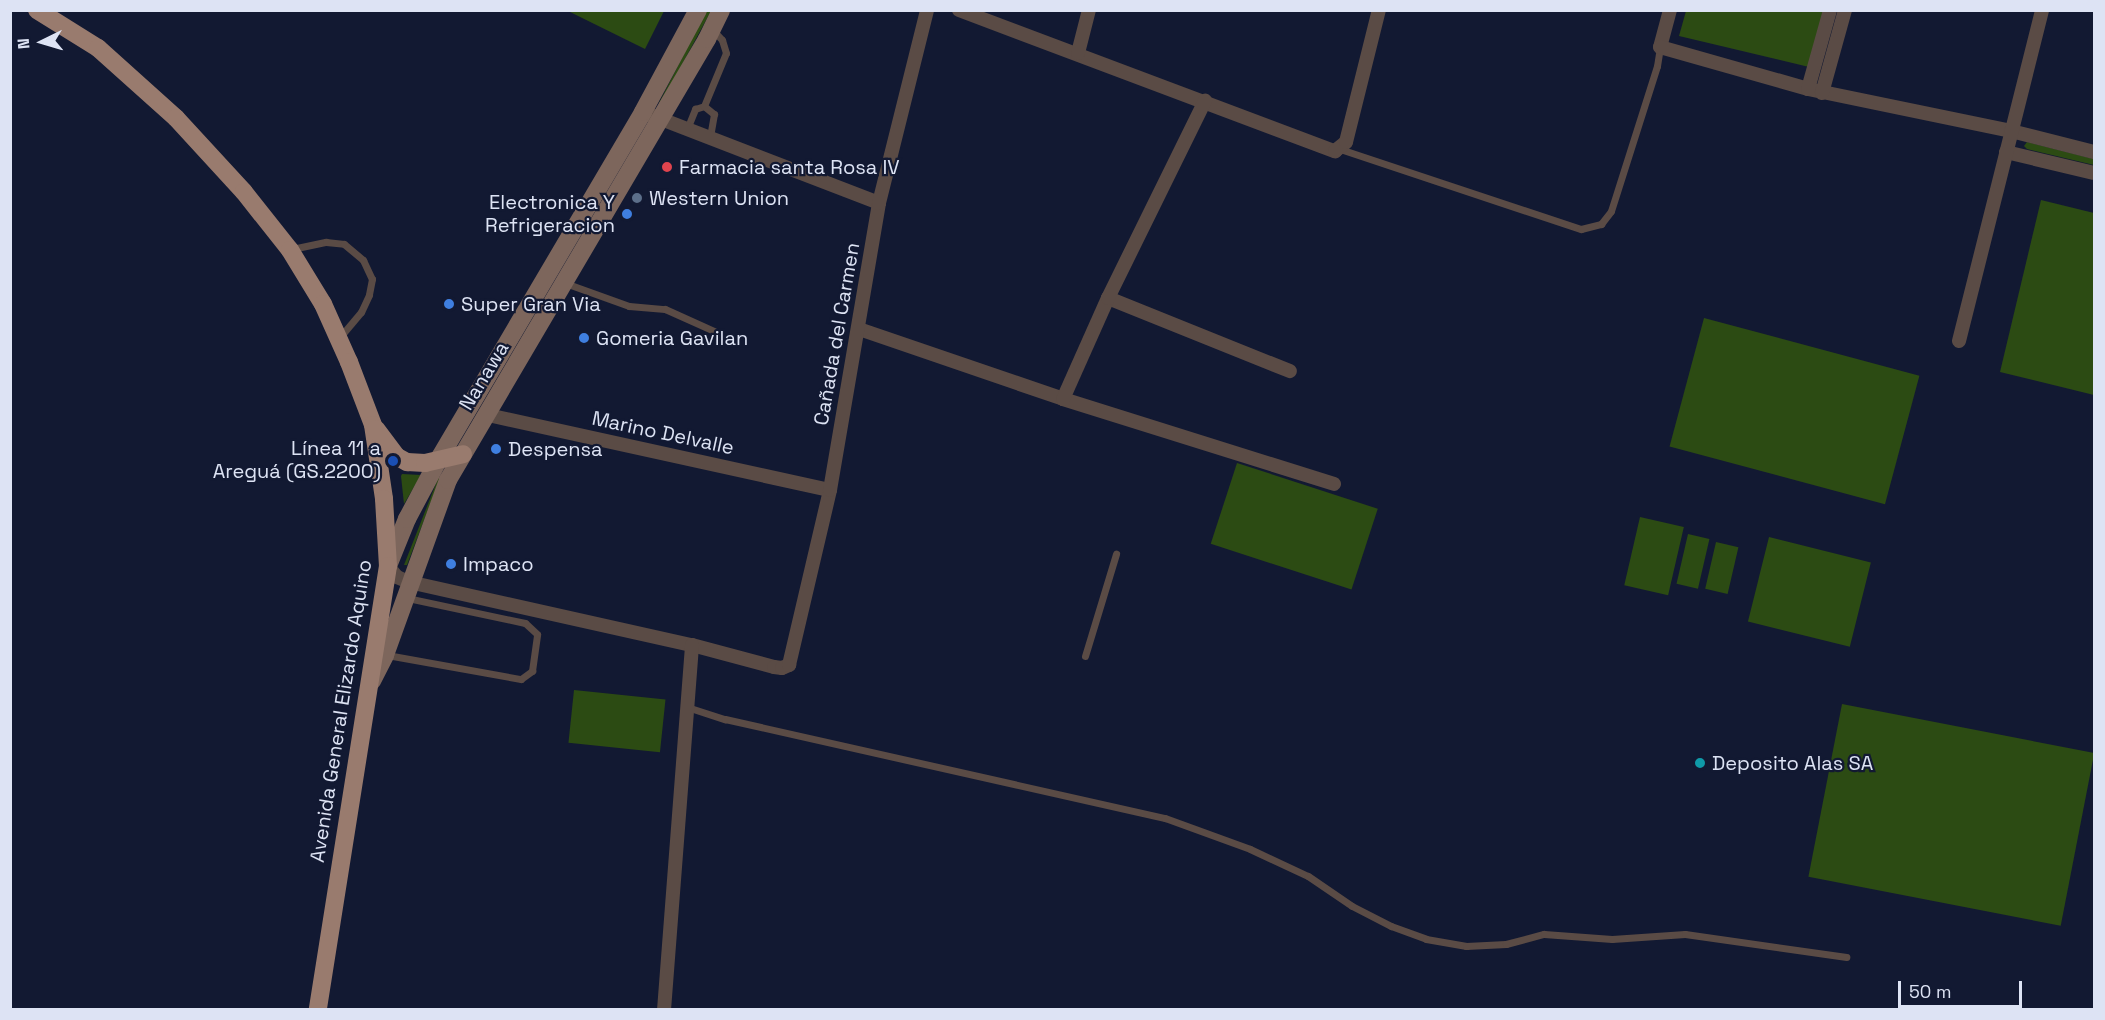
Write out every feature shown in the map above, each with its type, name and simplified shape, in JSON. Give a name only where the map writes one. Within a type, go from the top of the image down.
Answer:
[{"type":"main road","name":"Avenida General Elizardo Aquino","points":[[37,10],[98,48],[176,118],[244,192],[290,250],[323,304],[373,425],[384,499],[388,566],[318,1010]]},
{"type":"main road","name":"Nanawa","points":[[388,566],[407,519],[440,457],[643,112],[698,10]]},
{"type":"main road","name":"Nanawa","points":[[370,685],[385,655],[406,590],[444,490],[710,34],[721,10]]},
{"type":"main road","points":[[689,27],[710,34]]},
{"type":"main road","points":[[586,210],[602,220]]},
{"type":"main road","points":[[513,333],[528,346]]},
{"type":"main road","points":[[373,425],[396,456],[407,462],[425,463],[440,457],[463,454]]},
{"type":"street","name":"Cañada del Carmen","points":[[692,645],[774,668],[783,668],[789,664],[830,490],[879,203],[927,10]]},
{"type":"street","points":[[959,10],[1335,151],[1346,142],[1379,10]]},
{"type":"street","points":[[1078,53],[1089,10]]},
{"type":"street","points":[[1670,10],[1660,47],[1815,91],[2011,131],[2094,152]]},
{"type":"street","points":[[1815,91],[1830,10]]},
{"type":"street","points":[[1815,91],[1845,10]]},
{"type":"street","points":[[1959,341],[2042,10]]},
{"type":"street","points":[[1063,399],[1108,298],[1205,101]]},
{"type":"street","points":[[643,112],[879,203]]},
{"type":"street","points":[[2006,152],[2094,173]]},
{"type":"street","points":[[1108,298],[1290,371]]},
{"type":"street","points":[[859,329],[1063,399],[1334,484]]},
{"type":"street","name":"Marino Delvalle","points":[[488,415],[830,490]]},
{"type":"street","points":[[388,566],[406,590],[692,645],[664,1010]]},
{"type":"lane","points":[[687,129],[695,109],[704,106],[726,53],[722,39],[710,34]]},
{"type":"lane","points":[[1340,149],[1581,229],[1601,224],[1611,211],[1657,66],[1660,47]]},
{"type":"lane","points":[[704,106],[714,114],[710,137]]},
{"type":"lane","points":[[290,250],[326,242],[344,244],[363,260],[372,279],[369,295],[361,312],[339,339]]},
{"type":"lane","points":[[565,283],[629,306],[665,309],[714,331]]},
{"type":"lane","points":[[1085,656],[1116,554]]},
{"type":"lane","points":[[385,655],[520,680],[532,671],[537,634],[525,623],[406,590]]},
{"type":"lane","points":[[687,707],[736,722],[1165,818],[1250,849],[1308,876],[1352,906],[1391,926],[1426,939],[1466,946],[1506,944],[1544,934],[1612,939],[1685,934],[1846,957]]},
{"type":"green space","points":[[568,11],[664,11],[645,49]]},
{"type":"green space","points":[[706,11],[711,11],[659,103]]},
{"type":"green space","points":[[1686,11],[1826,11],[1809,67],[1679,36]]},
{"type":"green space","points":[[2027,142],[2094,159],[2094,165],[2027,149],[2024,146]]},
{"type":"green space","points":[[2041,200],[2094,213],[2094,395],[2000,372]]},
{"type":"green space","points":[[1704,318],[1919,376],[1885,504],[1670,446]]},
{"type":"green space","points":[[1237,463],[1378,509],[1351,590],[1211,544]]},
{"type":"green space","points":[[402,474],[421,475],[404,504],[401,476]]},
{"type":"green space","points":[[439,476],[407,565],[404,565]]},
{"type":"green space","points":[[1640,517],[1684,527],[1668,595],[1624,585]]},
{"type":"green space","points":[[1688,534],[1709,539],[1698,589],[1677,584]]},
{"type":"green space","points":[[1769,537],[1871,562],[1850,647],[1748,621]]},
{"type":"green space","points":[[1716,542],[1738,547],[1728,594],[1705,589]]},
{"type":"green space","points":[[574,690],[665,700],[660,752],[568,743]]},
{"type":"green space","points":[[1842,704],[2094,753],[2061,926],[1808,877]]},
{"type":"place","name":"Farmacia santa Rosa IV","points":[[667,167]]},
{"type":"place","name":"Western Union","points":[[637,198]]},
{"type":"place","name":"Electronica Y Refrigeracion","points":[[627,214]]},
{"type":"place","name":"Super Gran Via","points":[[449,304]]},
{"type":"place","name":"Gomeria Gavilan","points":[[584,338]]},
{"type":"place","name":"Despensa","points":[[496,449]]},
{"type":"place","name":"Línea 11 a Areguá (GS.2200)","points":[[393,461]]},
{"type":"place","name":"Impaco","points":[[451,564]]},
{"type":"place","name":"Deposito Alas SA","points":[[1700,763]]}]
